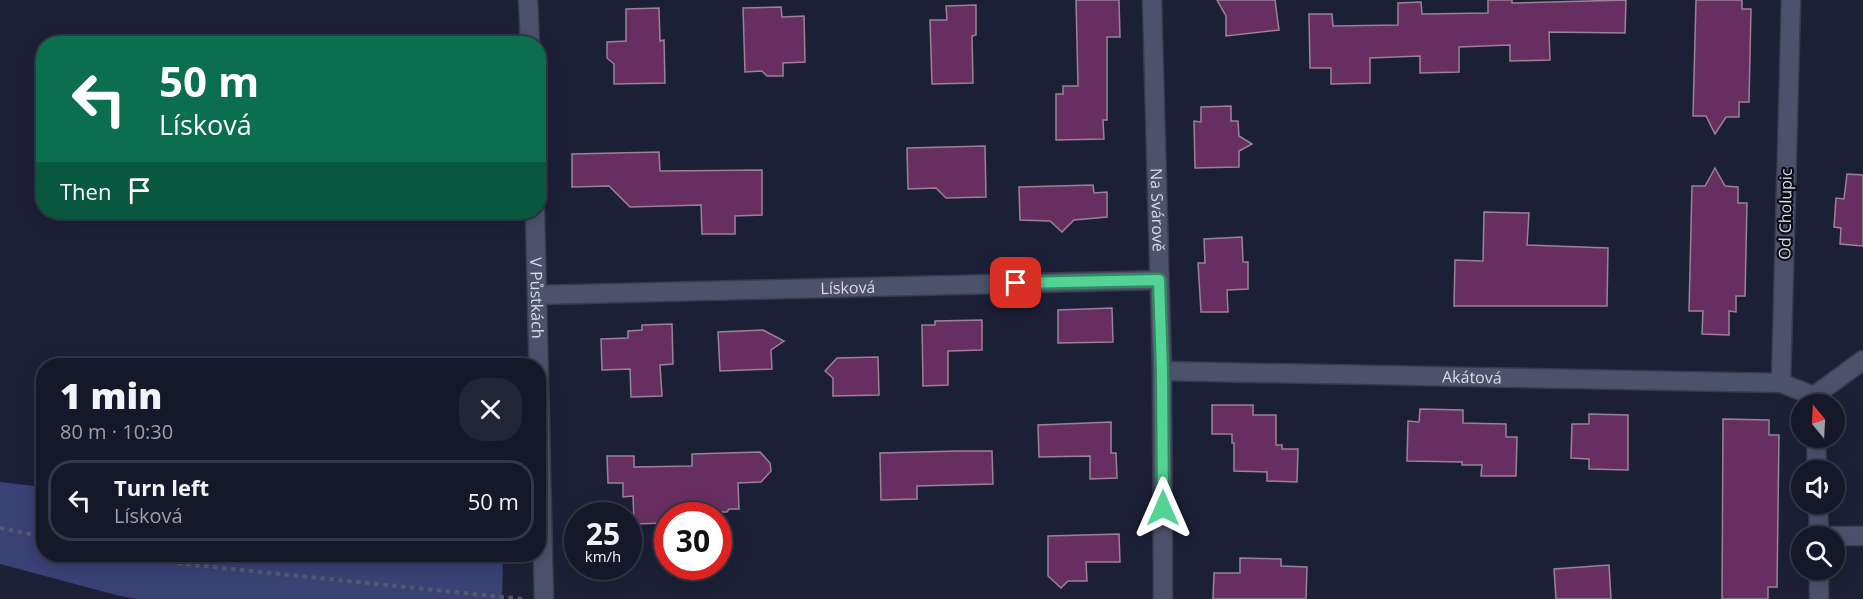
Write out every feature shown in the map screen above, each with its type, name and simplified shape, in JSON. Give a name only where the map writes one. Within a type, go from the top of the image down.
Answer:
[{"type":"street","points":[[528,0],[530,36]]},
{"type":"street","name":"Na Svárově","points":[[1152,0],[1162,371],[1163,599]]},
{"type":"street","name":"Od Cholupic","points":[[1781,383],[1791,0]]},
{"type":"street","name":"V Půstkách","points":[[535,219],[539,358]]},
{"type":"street","name":"Lísková","points":[[538,295],[1159,280]]},
{"type":"street","points":[[1823,394],[1863,360]]},
{"type":"street","name":"Akátová","points":[[1162,371],[1781,383]]},
{"type":"street","points":[[1781,383],[1802,394]]},
{"type":"street","points":[[1845,536],[1863,536]]},
{"type":"street","name":"V Půstkách","points":[[543,562],[544,599]]},
{"type":"street","points":[[1819,580],[1819,599]]},
{"type":"path","points":[[0,528],[36,535]]},
{"type":"path","points":[[169,562],[522,599]]},
{"type":"shaded area","points":[[0,482],[36,486],[36,562],[503,562],[502,599],[137,599],[0,564]]},
{"type":"building","points":[[1076,0],[1119,0],[1120,37],[1107,37],[1107,120],[1103,120],[1104,139],[1056,140],[1056,94],[1063,94],[1063,86],[1078,86]]},
{"type":"building","points":[[1217,0],[1275,0],[1279,30],[1226,36],[1226,16]]},
{"type":"building","points":[[1488,0],[1512,0],[1512,3],[1626,0],[1625,33],[1549,32],[1550,60],[1510,61],[1510,45],[1459,47],[1459,72],[1420,73],[1420,56],[1370,58],[1370,83],[1331,84],[1331,68],[1310,68],[1309,14],[1332,14],[1333,26],[1398,25],[1398,3],[1421,2],[1422,14],[1488,13]]},
{"type":"building","points":[[1696,0],[1742,0],[1742,9],[1751,9],[1749,102],[1739,102],[1739,117],[1726,117],[1715,134],[1706,116],[1693,116]]},
{"type":"building","points":[[976,5],[976,35],[972,36],[973,83],[932,84],[930,20],[947,20],[946,6]]},
{"type":"building","points":[[781,7],[782,17],[804,16],[805,62],[783,63],[783,76],[767,76],[762,71],[745,72],[743,8]]},
{"type":"building","points":[[659,8],[660,41],[664,40],[665,83],[614,84],[614,64],[607,58],[607,42],[626,41],[626,9]]},
{"type":"building","points":[[1231,106],[1231,121],[1238,121],[1239,136],[1252,144],[1239,151],[1239,167],[1195,168],[1194,121],[1201,122],[1201,107]]},
{"type":"building","points":[[985,146],[986,197],[946,198],[936,188],[908,189],[907,148]]},
{"type":"building","points":[[659,152],[660,171],[762,170],[762,215],[735,216],[735,234],[702,234],[701,205],[630,207],[609,186],[572,187],[572,154]]},
{"type":"building","points":[[1715,168],[1725,186],[1738,187],[1738,203],[1747,203],[1745,296],[1736,296],[1736,312],[1729,311],[1729,335],[1702,334],[1703,311],[1689,311],[1692,186],[1705,186]]},
{"type":"building","points":[[1847,174],[1863,175],[1863,246],[1840,244],[1841,228],[1834,227],[1836,198],[1844,199]]},
{"type":"building","points":[[1093,185],[1094,193],[1107,192],[1107,217],[1074,220],[1062,232],[1050,221],[1020,220],[1019,187]]},
{"type":"building","points":[[1484,212],[1529,213],[1527,245],[1608,248],[1607,306],[1454,306],[1455,260],[1483,261]]},
{"type":"building","points":[[1242,237],[1243,262],[1248,262],[1248,289],[1227,290],[1228,312],[1201,312],[1198,263],[1205,263],[1204,239]]},
{"type":"building","points":[[1112,308],[1113,342],[1058,343],[1058,310]]},
{"type":"building","points":[[982,320],[982,350],[948,351],[948,385],[923,386],[922,325],[935,325],[935,321]]},
{"type":"building","points":[[672,324],[673,364],[660,365],[662,396],[631,397],[630,369],[602,370],[601,339],[628,338],[628,331],[642,330],[642,325]]},
{"type":"building","points":[[763,330],[784,341],[771,350],[772,369],[720,371],[718,332]]},
{"type":"building","points":[[878,357],[879,395],[833,396],[833,378],[825,371],[837,358]]},
{"type":"building","points":[[1212,405],[1253,405],[1253,415],[1276,415],[1276,445],[1282,445],[1282,449],[1298,449],[1297,482],[1267,481],[1267,472],[1234,471],[1232,434],[1212,434]]},
{"type":"building","points":[[1420,409],[1463,410],[1463,423],[1506,424],[1506,437],[1517,437],[1516,476],[1481,476],[1482,465],[1462,465],[1462,462],[1407,461],[1408,421],[1419,422]]},
{"type":"building","points":[[1589,414],[1628,415],[1628,470],[1589,469],[1589,459],[1571,458],[1572,424],[1589,424]]},
{"type":"building","points":[[1723,419],[1769,420],[1769,435],[1779,435],[1777,587],[1768,587],[1768,599],[1722,599]]},
{"type":"building","points":[[1111,422],[1111,453],[1116,453],[1117,478],[1090,479],[1090,456],[1039,457],[1038,425]]},
{"type":"building","points":[[992,451],[993,484],[917,486],[917,499],[881,500],[880,453]]},
{"type":"building","points":[[760,452],[770,463],[771,471],[761,482],[738,483],[739,509],[732,509],[732,502],[654,502],[654,523],[642,524],[642,502],[633,502],[633,496],[623,497],[623,483],[608,483],[607,456],[634,456],[634,467],[692,466],[692,454]]},
{"type":"building","points":[[1119,534],[1120,562],[1086,562],[1087,581],[1068,581],[1061,588],[1048,576],[1048,536]]},
{"type":"building","points":[[1240,558],[1281,559],[1281,566],[1307,567],[1306,599],[1213,599],[1214,573],[1240,573]]},
{"type":"building","points":[[1609,565],[1611,599],[1556,599],[1554,569]]},
{"type":"route","points":[[1016,283],[1159,280],[1163,508]]}]
